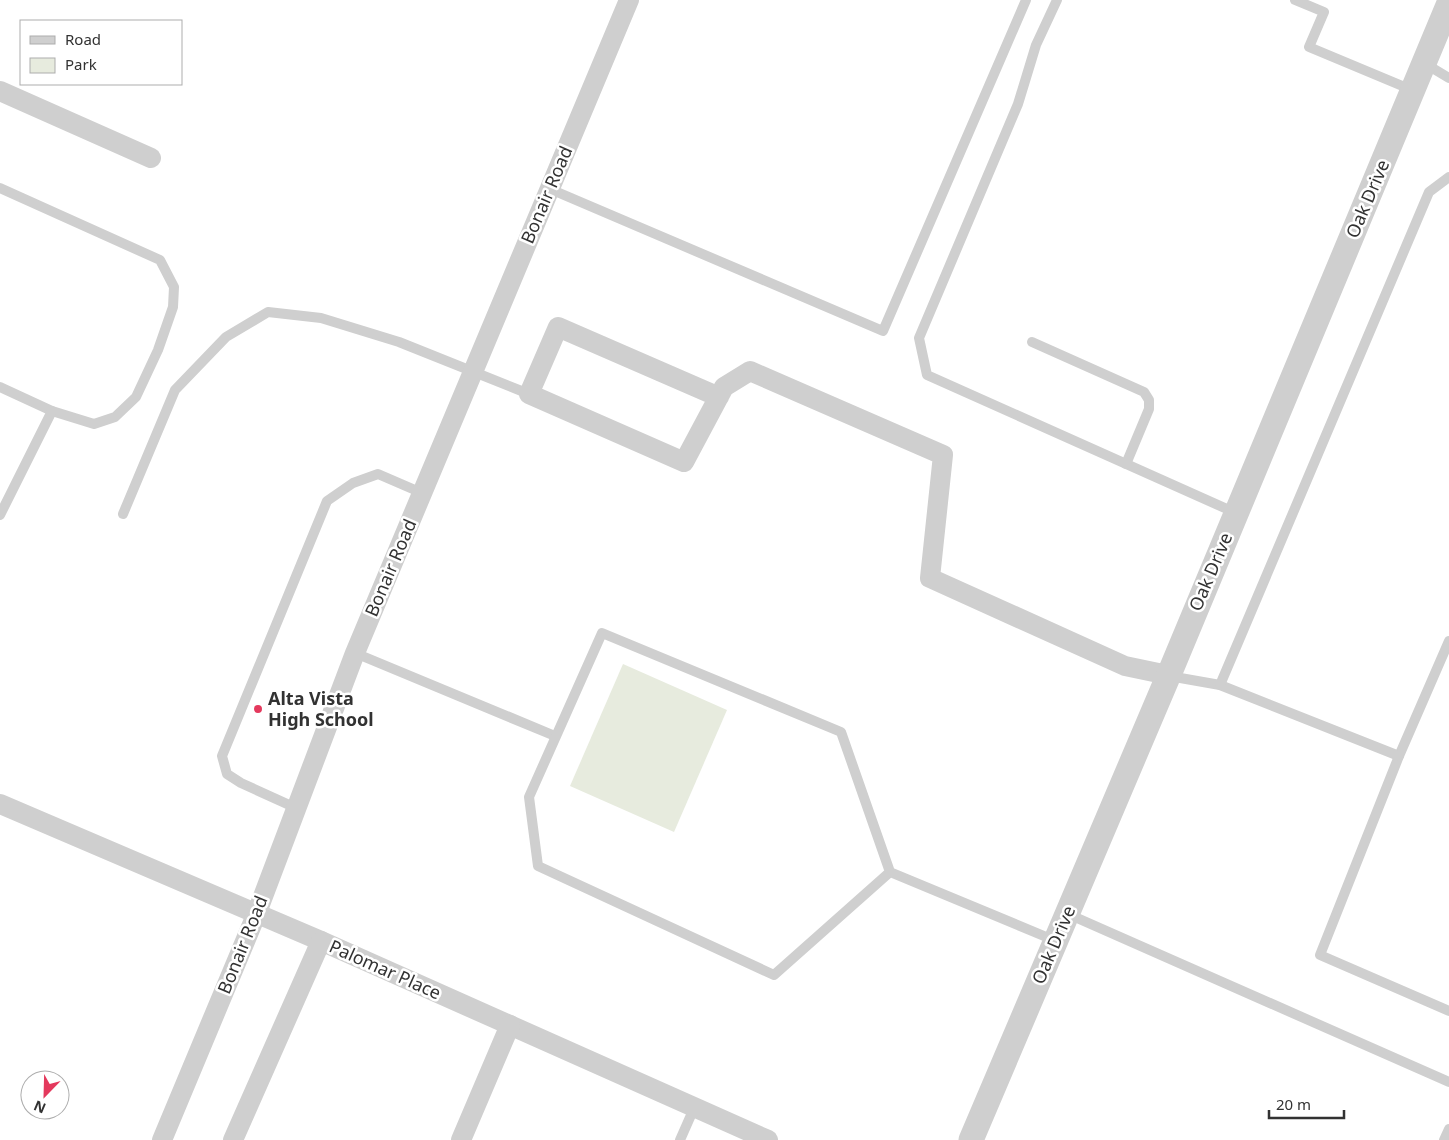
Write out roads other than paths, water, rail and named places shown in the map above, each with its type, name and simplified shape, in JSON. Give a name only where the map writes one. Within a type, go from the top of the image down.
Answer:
[{"type":"street","name":"Bonair Road","points":[[162,1140],[256,915],[355,653],[629,0]]},
{"type":"street","name":"Oak Drive","points":[[971,1140],[1449,3]]},
{"type":"street","points":[[0,90],[151,158]]},
{"type":"street","points":[[719,397],[558,327],[529,394],[684,462],[719,397],[724,387],[750,370],[943,455],[930,578],[1125,666],[1168,675]]},
{"type":"street","name":"Palomar Place","points":[[0,804],[256,915],[321,941],[768,1140]]},
{"type":"street","points":[[233,1140],[321,941]]},
{"type":"street","points":[[461,1140],[510,1025]]},
{"type":"lane","points":[[550,189],[883,331],[1026,0]]},
{"type":"lane","points":[[1057,0],[1036,46],[1018,104],[919,338],[927,375],[1236,512]]},
{"type":"lane","points":[[1295,0],[1324,12],[1309,47],[1413,90]]},
{"type":"lane","points":[[1424,63],[1449,78]]},
{"type":"lane","points":[[1220,685],[1429,192],[1449,177]]},
{"type":"lane","points":[[0,188],[160,260],[174,287],[173,308],[158,350],[136,397],[115,416],[94,424],[52,411],[0,387]]},
{"type":"lane","points":[[123,514],[176,390],[226,336],[268,312],[321,318],[399,342],[474,370],[529,394]]},
{"type":"lane","points":[[1032,342],[1144,392],[1149,400],[1149,409],[1126,464]]},
{"type":"lane","points":[[0,514],[52,411]]},
{"type":"lane","points":[[296,808],[241,783],[228,774],[222,756],[327,501],[352,483],[378,474],[422,492]]},
{"type":"lane","points":[[890,872],[774,975],[538,866],[529,797],[602,632],[840,732],[890,872],[1056,941]]},
{"type":"lane","points":[[1449,641],[1399,756],[1320,955],[1449,1011]]},
{"type":"lane","points":[[355,653],[556,736]]},
{"type":"lane","points":[[1168,675],[1220,685],[1399,756]]},
{"type":"lane","points":[[1067,913],[1449,1082]]},
{"type":"lane","points":[[680,1140],[695,1106]]},
{"type":"lane","points":[[1444,1140],[1449,1128]]},
{"type":"place","name":"Alta Vista High School","points":[[258,709]]}]
